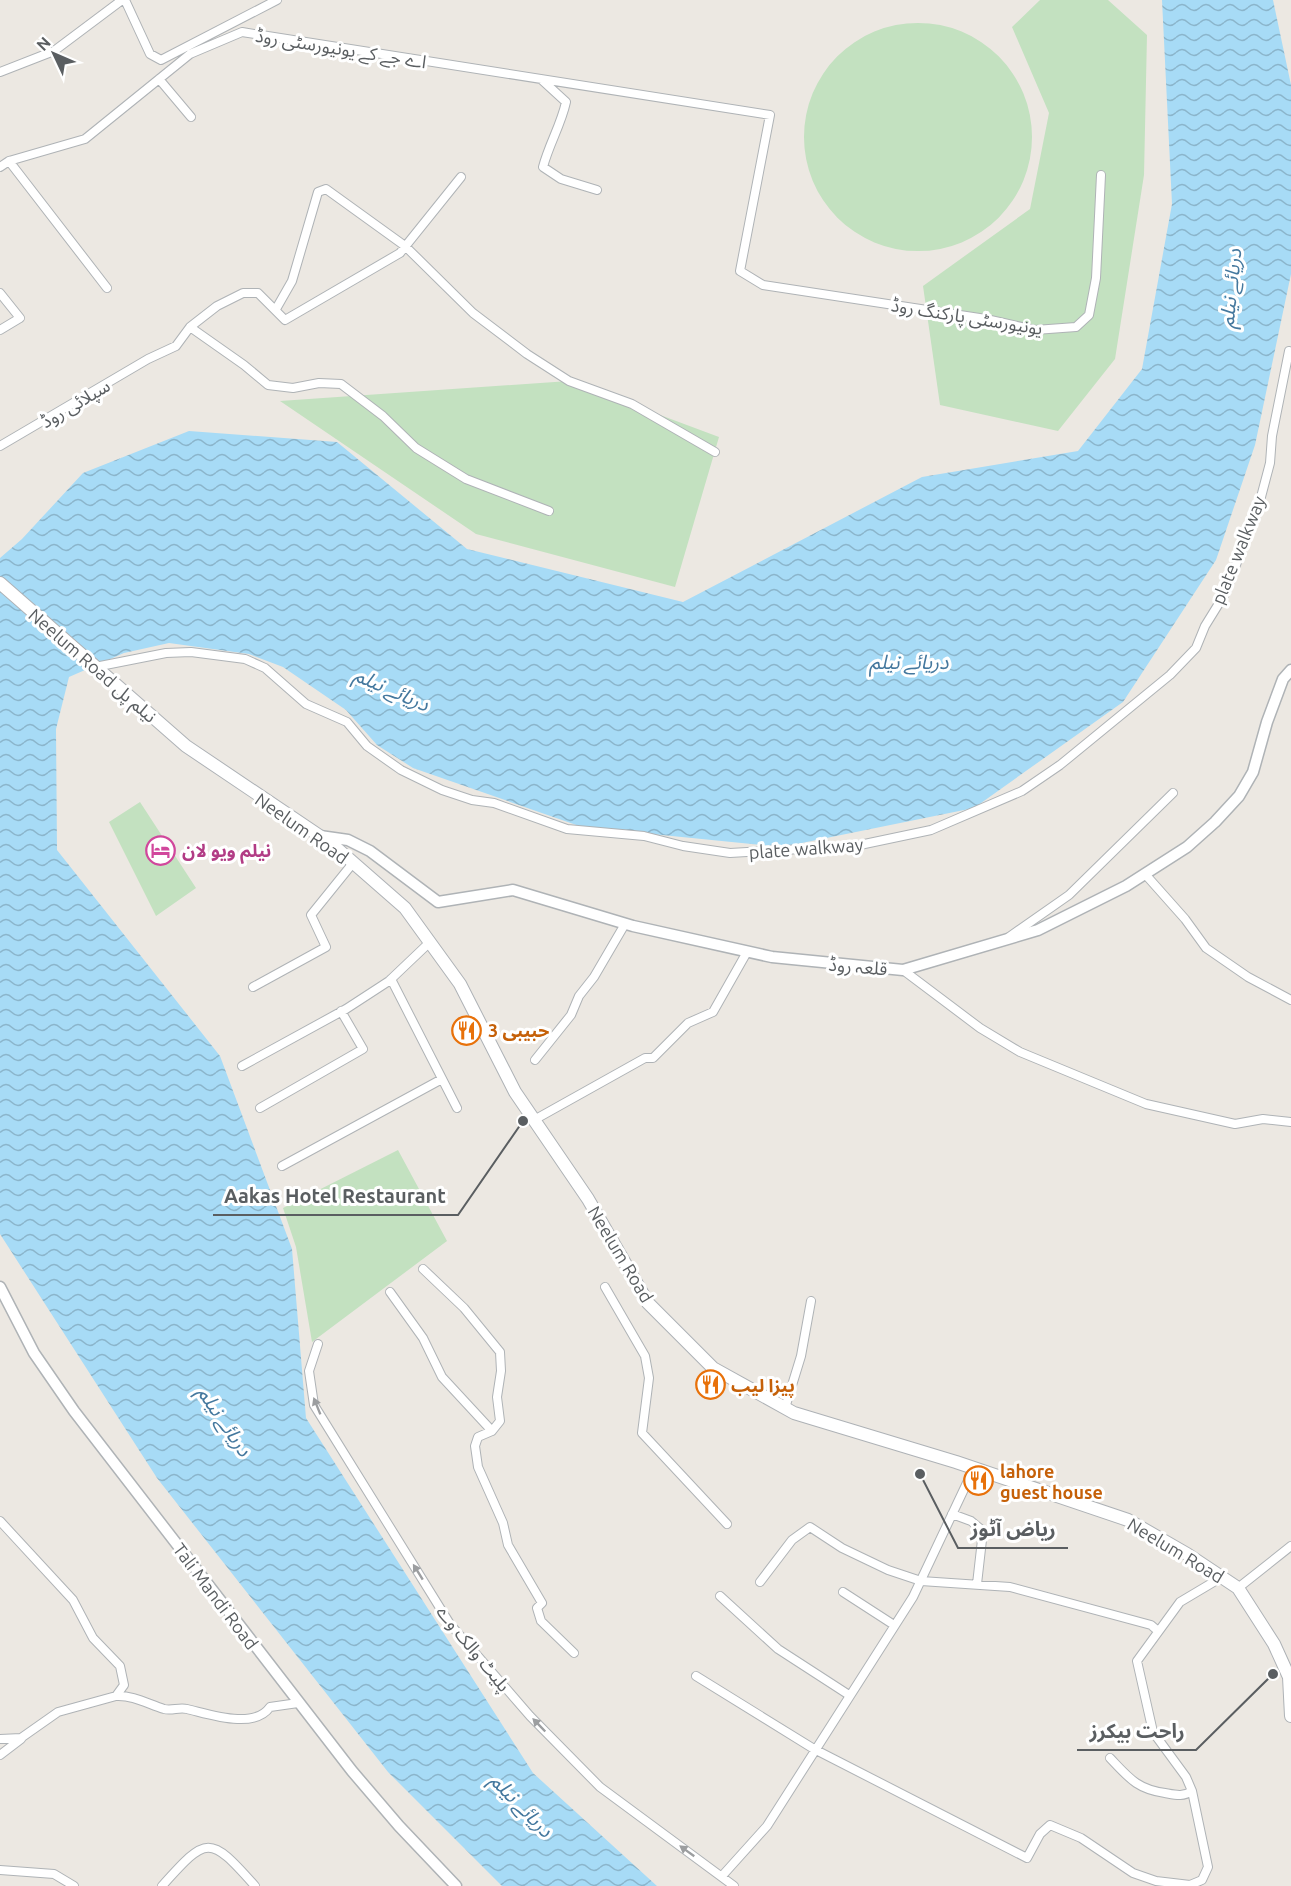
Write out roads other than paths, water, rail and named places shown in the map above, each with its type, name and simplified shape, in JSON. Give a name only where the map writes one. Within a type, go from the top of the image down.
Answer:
[{"type":"main road","name":"Neelum Road نیلم پل","points":[[0,583],[186,746]]},
{"type":"main road","name":"Neelum Road","points":[[186,746],[319,836],[405,908],[460,984],[515,1092],[588,1199],[648,1303],[713,1368],[785,1408],[1128,1520],[1238,1588],[1274,1644],[1289,1677],[1291,1716]]},
{"type":"street","points":[[0,72],[54,51],[123,0],[150,54],[161,60],[277,0]]},
{"type":"street","name":"اے جے کے یونیورسٹی روڈ","points":[[0,167],[9,161],[85,139],[190,54],[242,32],[770,115],[740,271]]},
{"type":"street","points":[[159,79],[191,117]]},
{"type":"street","points":[[541,79],[566,102],[561,125],[549,147],[543,167],[561,180],[597,190]]},
{"type":"street","points":[[9,161],[107,288]]},
{"type":"street","name":"یونیورسٹی پارکنگ روڈ","points":[[740,271],[763,285],[986,319],[1035,330],[1076,327],[1089,315],[1096,278],[1101,175]]},
{"type":"street","points":[[460,177],[405,246],[400,253],[285,320],[276,309],[292,281],[318,192],[326,189],[405,246],[473,313],[527,354],[569,381],[632,404],[715,452]]},
{"type":"street","name":"سپلائی روڈ","points":[[0,446],[148,359],[176,346],[190,327],[217,306],[243,293],[258,292],[276,309]]},
{"type":"street","points":[[0,293],[20,318],[0,330]]},
{"type":"street","points":[[190,327],[268,385],[293,388],[319,383],[341,384],[383,416],[416,448],[456,473],[549,511]]},
{"type":"street","name":"plate walkway","points":[[95,667],[166,653],[191,652],[245,658],[266,668],[306,704],[347,722],[367,746],[401,770],[442,790],[472,800],[494,802],[567,829],[644,836],[683,846],[730,853],[855,846],[931,830],[1012,796],[1041,778],[1170,675],[1196,648],[1205,626],[1226,592],[1261,497],[1270,464],[1272,436],[1289,351]]},
{"type":"street","name":"قلعہ روڈ","points":[[319,836],[348,840],[370,851],[438,902],[513,890],[625,924],[747,952],[772,957],[903,970],[1038,930],[1126,886],[1187,847],[1239,796],[1253,772],[1267,722],[1283,679],[1291,670]]},
{"type":"street","points":[[1006,939],[1069,895],[1173,793]]},
{"type":"street","points":[[253,987],[326,947],[311,915],[353,863]]},
{"type":"street","points":[[1145,874],[1185,919],[1206,948],[1248,977],[1291,1000]]},
{"type":"street","points":[[535,1060],[571,1015],[579,996],[594,977],[625,924]]},
{"type":"street","points":[[242,1066],[341,1011],[391,979],[430,942]]},
{"type":"street","points":[[534,1120],[645,1058],[653,1058],[688,1023],[713,1012],[747,952]]},
{"type":"street","points":[[903,970],[980,1028],[1020,1052],[1146,1104],[1235,1125],[1263,1119],[1291,1122]]},
{"type":"street","points":[[391,979],[457,1108]]},
{"type":"street","points":[[260,1108],[363,1049],[341,1011]]},
{"type":"street","points":[[282,1166],[442,1079]]},
{"type":"street","points":[[423,1269],[464,1308],[500,1352],[501,1371],[497,1397],[500,1421],[492,1431],[478,1437],[475,1446],[478,1467],[503,1523],[508,1545],[542,1603],[537,1608],[541,1621],[574,1653]]},
{"type":"street","name":"Tali Mandi Road","points":[[0,1287],[34,1353],[74,1412],[298,1703],[399,1826],[456,1886]]},
{"type":"street","points":[[605,1287],[645,1356],[649,1378],[642,1433],[727,1524]]},
{"type":"street","points":[[390,1292],[423,1338],[442,1377],[492,1431]]},
{"type":"street","points":[[785,1408],[801,1356],[811,1301]]},
{"type":"street","name":"پلیٹ والک وے","points":[[318,1344],[309,1371],[315,1405],[450,1624],[530,1716],[600,1787],[734,1886]]},
{"type":"street","points":[[722,1876],[766,1826],[894,1625],[921,1581],[974,1468]]},
{"type":"street","points":[[952,1514],[971,1521],[983,1531],[977,1584]]},
{"type":"street","points":[[0,1521],[73,1600],[93,1638],[120,1666],[124,1685],[116,1696]]},
{"type":"street","points":[[760,1582],[792,1540],[810,1527],[842,1548],[888,1570],[921,1581],[1010,1587],[1151,1625],[1158,1631]]},
{"type":"street","points":[[1238,1588],[1291,1546]]},
{"type":"street","points":[[696,1676],[814,1749],[1027,1858],[1040,1834],[1050,1825],[1081,1838],[1133,1873],[1156,1881],[1190,1885],[1201,1883],[1208,1867],[1192,1791],[1186,1777],[1154,1732],[1137,1666],[1140,1655],[1187,1596],[1222,1577]]},
{"type":"street","points":[[843,1592],[894,1625]]},
{"type":"street","points":[[720,1596],[778,1649],[849,1695]]},
{"type":"street","points":[[0,1755],[58,1712],[116,1696],[127,1696],[166,1709],[184,1708],[202,1714],[250,1719],[265,1714],[270,1707],[298,1703]]},
{"type":"street","points":[[0,1739],[21,1738]]},
{"type":"street","points":[[1110,1758],[1135,1784],[1146,1790],[1178,1796],[1192,1791]]},
{"type":"street","points":[[162,1886],[193,1851],[208,1847],[223,1852],[255,1886]]},
{"type":"street","points":[[0,1870],[54,1874],[74,1886]]},
{"type":"water","name":"دریائے نیلم","points":[[1162,0],[1273,0],[1291,85],[1291,274],[1255,445],[1216,560],[1123,702],[974,808],[782,847],[582,827],[413,768],[377,745],[346,710],[283,667],[249,654],[169,643],[124,653],[69,677],[56,729],[57,850],[220,1056],[292,1249],[306,1418],[533,1773],[657,1886],[502,1886],[388,1772],[157,1478],[0,1234],[0,558],[22,539],[83,473],[189,431],[337,442],[467,549],[683,602],[922,477],[1078,451],[1142,369],[1172,204]]},
{"type":"place","name":"نیلم ویو لان","points":[[161,850]]},
{"type":"place","name":"حبیبی 3","points":[[467,1030]]},
{"type":"place","name":"Aakas Hotel Restaurant","points":[[523,1121]]},
{"type":"place","name":"پیزا لیب","points":[[710,1385]]},
{"type":"place","name":"ریاض آٹوز","points":[[920,1474]]},
{"type":"place","name":"lahore guest house","points":[[979,1481]]},
{"type":"place","name":"راحت بیکرز","points":[[1273,1674]]}]
